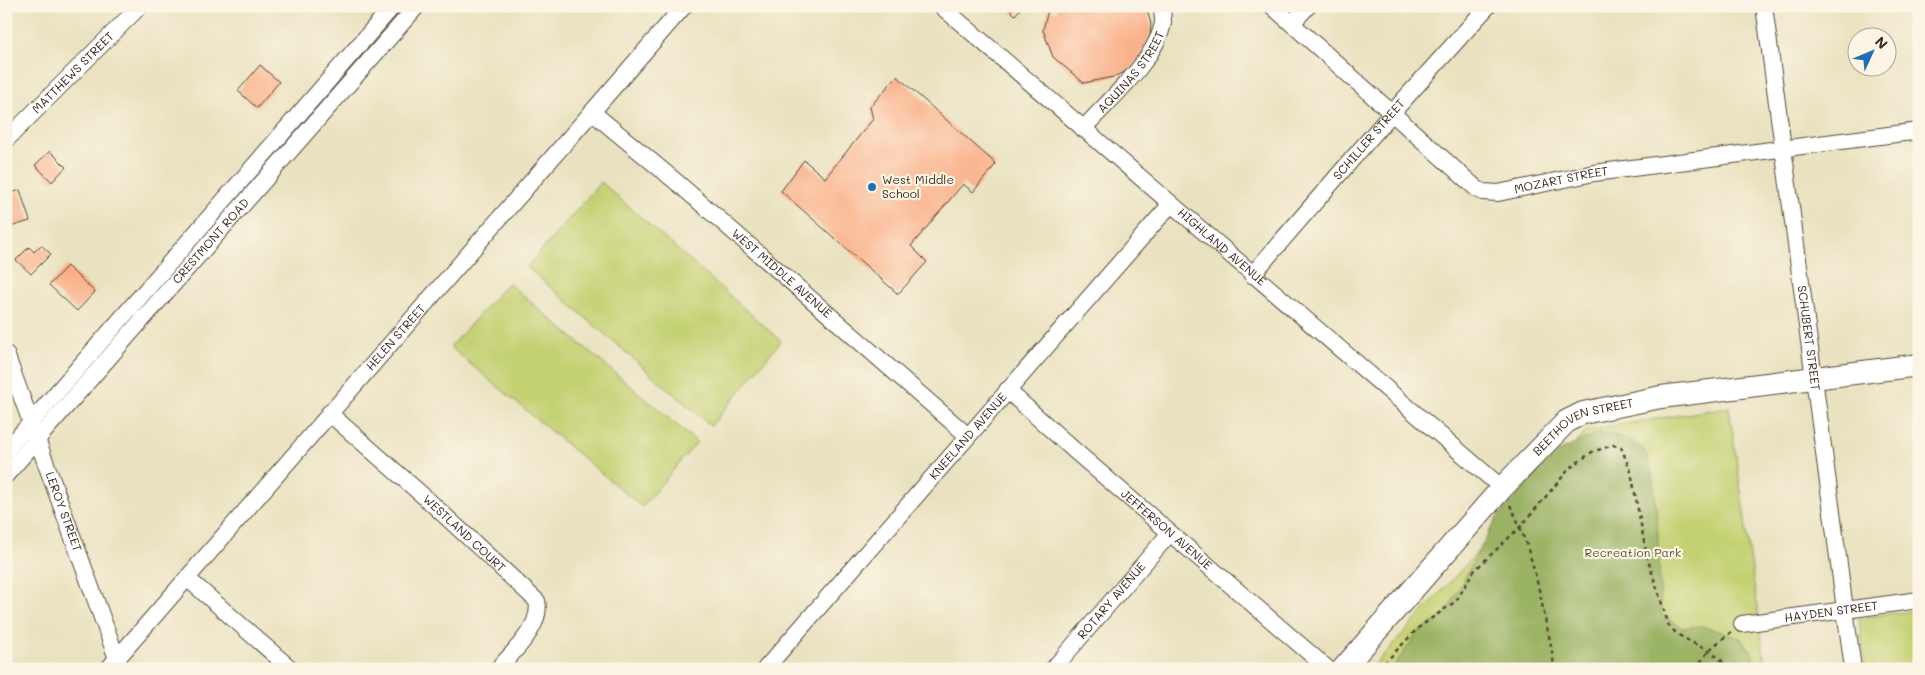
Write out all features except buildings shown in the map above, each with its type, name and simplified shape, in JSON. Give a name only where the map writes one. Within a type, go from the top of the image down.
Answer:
[{"type":"street","name":"MATTHEWS STREET","points":[[6,140],[140,6]]},
{"type":"street","name":"CRESTMONT ROAD","points":[[6,451],[393,6]]},
{"type":"street","name":"CRESTMONT ROAD","points":[[6,475],[417,6]]},
{"type":"street","name":"HELEN STREET","points":[[115,665],[329,413],[684,6]]},
{"type":"street","name":"HIGHLAND AVENUE","points":[[941,6],[1502,488]]},
{"type":"street","name":"AQUINAS STREET","points":[[1083,129],[1147,59],[1158,39],[1163,21],[1162,6]]},
{"type":"street","name":"MOZART STREET","points":[[1272,6],[1477,189],[1490,193],[1498,193],[1594,173],[1919,131]]},
{"type":"street","points":[[1292,23],[1308,6]]},
{"type":"street","name":"SCHILLER STREET","points":[[1252,275],[1392,113],[1488,6]]},
{"type":"street","name":"SCHUBERT STREET","points":[[1764,6],[1853,669]]},
{"type":"street","points":[[331,77],[344,89]]},
{"type":"street","name":"WEST MIDDLE AVENUE","points":[[592,112],[680,185],[968,436]]},
{"type":"street","name":"KNEELAND AVENUE","points":[[765,669],[1170,204]]},
{"type":"street","name":"LEROY STREET","points":[[6,354],[38,439],[115,665]]},
{"type":"street","name":"BEETHOVEN STREET","points":[[1343,669],[1502,488],[1567,421],[1583,413],[1661,397],[1919,366]]},
{"type":"street","name":"JEFFERSON AVENUE","points":[[1007,390],[1328,669]]},
{"type":"street","name":"WESTLAND COURT","points":[[329,413],[429,501],[537,601],[539,608],[537,615],[526,637],[498,669]]},
{"type":"street","name":"ROTARY AVENUE","points":[[1053,669],[1170,533]]},
{"type":"street","points":[[188,579],[291,669]]},
{"type":"street","name":"HAYDEN STREET","points":[[1742,624],[1919,600]]},
{"type":"path","points":[[1379,669],[1418,628],[1456,601],[1474,571],[1521,526],[1570,468],[1592,452],[1613,445],[1621,447],[1631,472],[1647,556],[1669,626],[1675,634],[1710,650],[1729,669]]},
{"type":"path","points":[[1502,488],[1521,526],[1540,594],[1554,669]]},
{"type":"path","points":[[1696,669],[1710,650],[1742,624]]},
{"type":"green space","points":[[601,182],[781,341],[711,426],[527,267]]},
{"type":"green space","points":[[508,283],[697,442],[642,507],[450,347]]},
{"type":"green space","name":"Recreation Park","points":[[1729,407],[1766,669],[1371,669],[1588,430]]},
{"type":"green space","name":"Recreation Park","points":[[1598,433],[1628,439],[1644,450],[1649,460],[1655,501],[1661,614],[1682,628],[1701,626],[1743,639],[1753,655],[1756,669],[1392,669],[1417,633],[1445,615],[1496,519],[1554,454]]},
{"type":"green space","points":[[1919,610],[1919,669],[1865,669],[1859,618]]},
{"type":"place","name":"West Middle School","points":[[872,187]]}]
